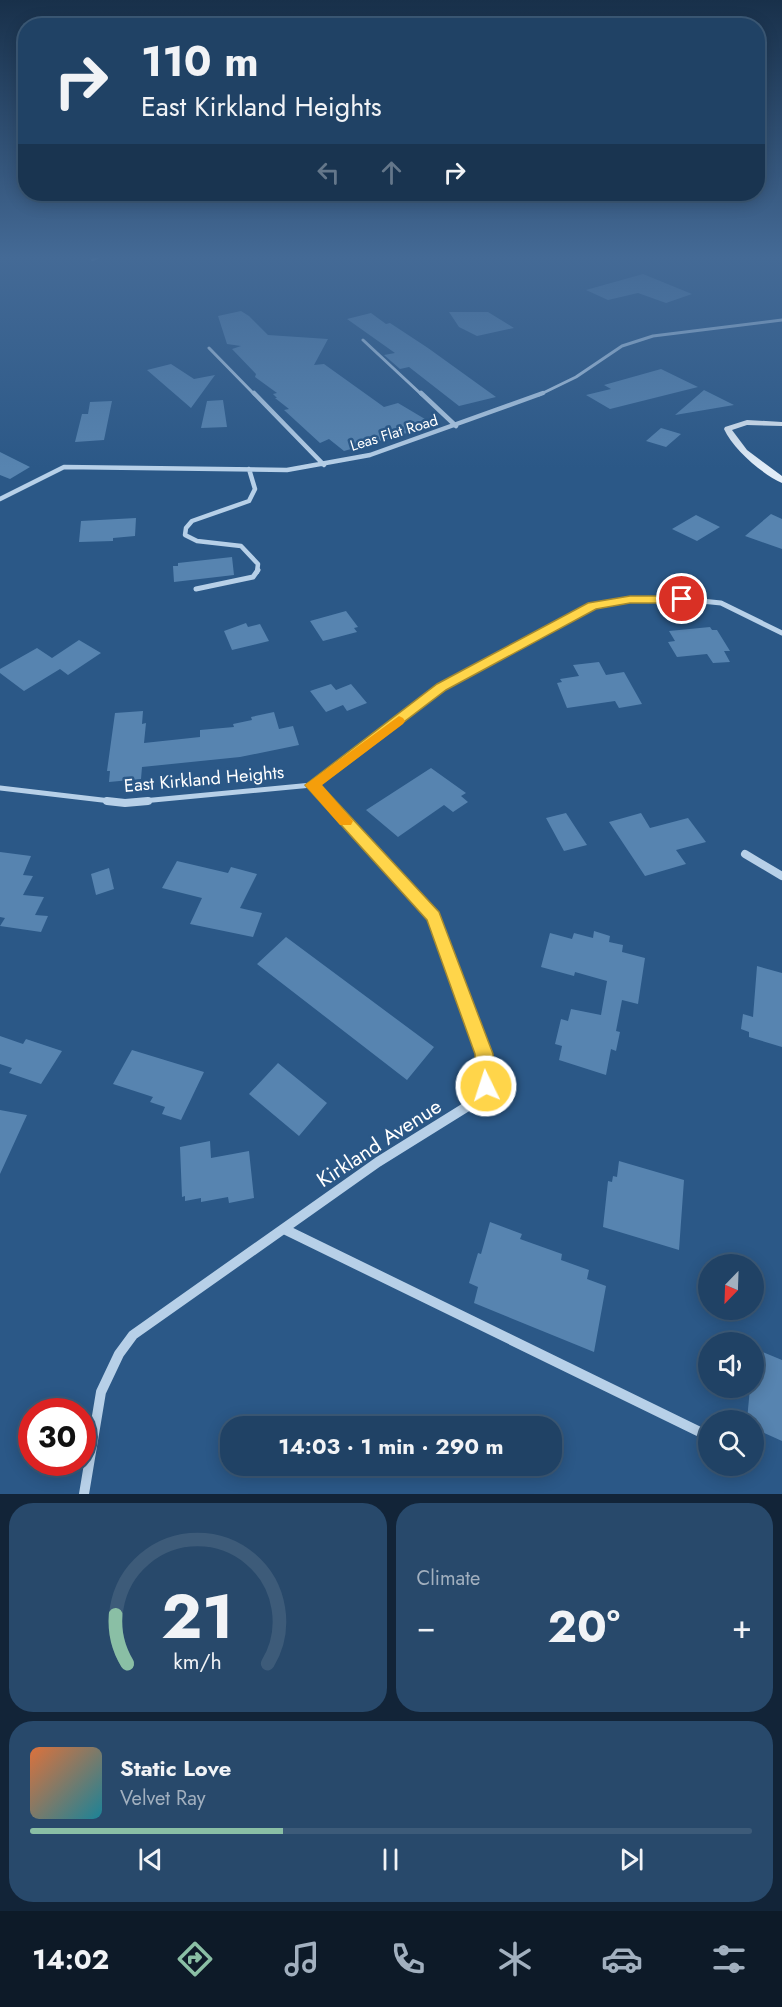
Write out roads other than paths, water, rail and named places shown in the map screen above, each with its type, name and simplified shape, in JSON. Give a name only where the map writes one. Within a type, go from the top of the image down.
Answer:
[{"type":"main road","points":[[782,424],[748,422],[735,424],[728,429],[731,437],[748,454],[782,480]]},
{"type":"street","name":"Leas Flat Road","points":[[0,499],[64,467],[287,470],[370,455],[531,399],[576,377],[622,346],[653,336],[720,328]]},
{"type":"street","points":[[363,340],[456,426]]},
{"type":"street","points":[[209,348],[324,465]]},
{"type":"street","points":[[196,589],[253,577],[258,571],[258,564],[241,546],[196,541],[185,535],[186,528],[192,521],[249,501],[255,495],[257,489],[249,469]]},
{"type":"street","points":[[312,785],[442,687],[592,606],[630,599],[682,599],[721,603],[782,633]]},
{"type":"street","name":"East Kirkland Heights","points":[[0,788],[125,803],[312,785]]},
{"type":"street","name":"Kirkland Avenue","points":[[84,1494],[101,1392],[119,1354],[133,1335],[378,1162],[476,1102],[486,1086],[484,1054],[434,916],[312,785]]},
{"type":"street","points":[[745,854],[782,876]]},
{"type":"street","points":[[284,1229],[698,1431]]}]
